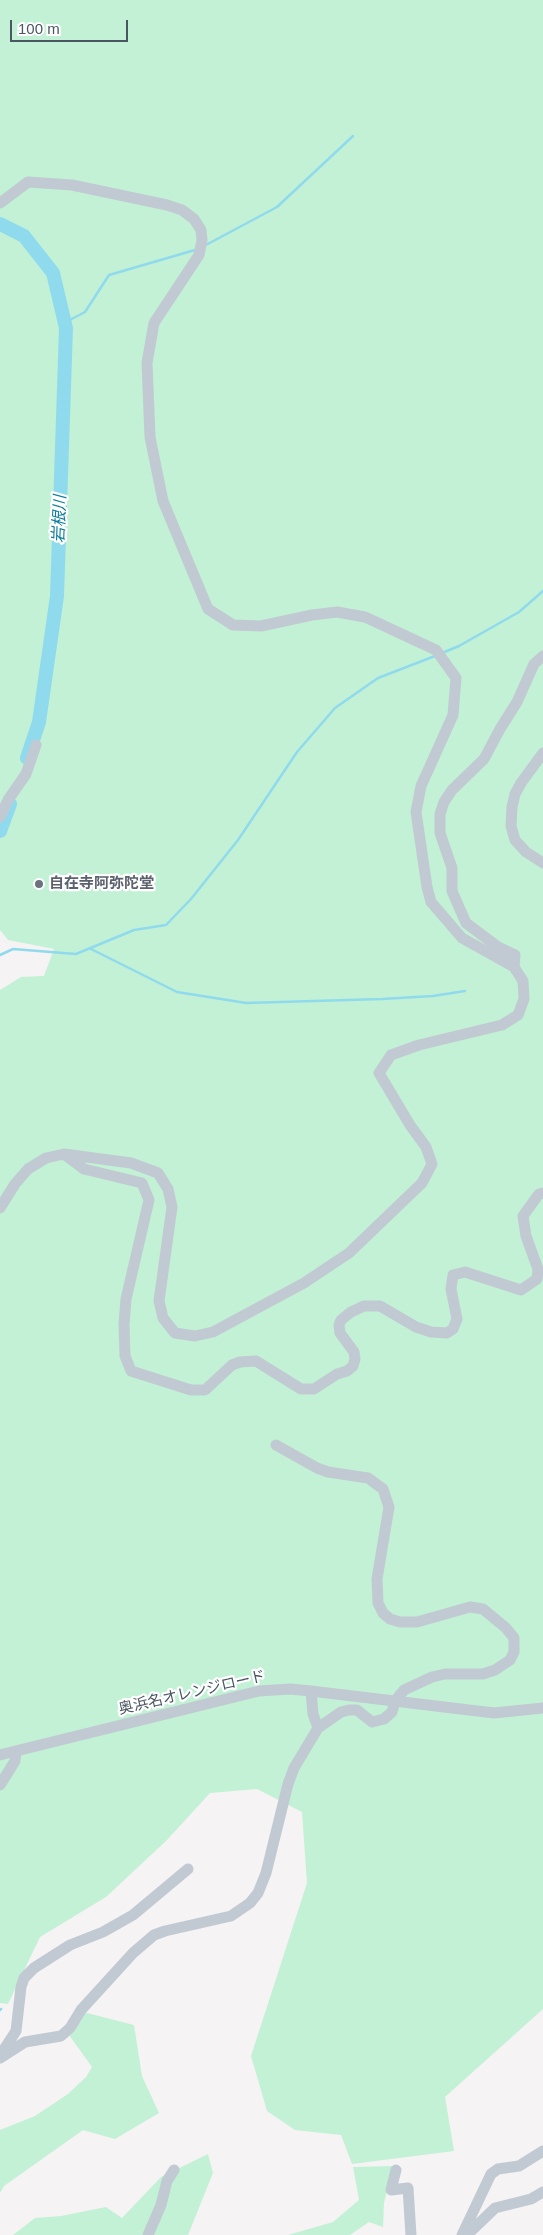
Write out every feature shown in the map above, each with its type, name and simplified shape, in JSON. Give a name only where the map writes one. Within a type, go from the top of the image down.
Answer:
[{"type":"street","points":[[0,203],[28,182],[72,185],[167,205],[182,210],[194,219],[201,230],[202,240],[199,255],[154,323],[147,363],[150,436],[163,502],[208,609],[232,625],[261,626],[312,615],[337,612],[365,617],[436,650],[456,678],[453,715],[421,786],[416,812],[427,887],[431,902],[462,938],[514,967],[522,981],[524,999],[518,1015],[502,1026],[419,1045],[391,1055],[380,1073],[410,1125],[426,1147],[432,1164],[422,1183],[349,1253],[304,1283],[212,1332],[195,1336],[176,1333],[163,1318],[159,1301],[172,1208],[168,1189],[158,1173],[131,1163],[64,1154],[46,1158],[28,1169],[15,1184],[0,1208]]},
{"type":"street","points":[[514,967],[515,955],[498,947],[466,923],[452,891],[452,868],[440,833],[440,814],[444,802],[452,790],[484,759],[517,702],[534,664],[543,656]]},
{"type":"street","points":[[0,817],[8,800],[26,774],[36,745]]},
{"type":"street","points":[[543,752],[515,794],[511,826],[515,840],[526,852],[543,863]]},
{"type":"street","points":[[64,1154],[84,1170],[142,1183],[149,1200],[126,1299],[124,1324],[125,1356],[131,1371],[191,1390],[204,1390],[232,1365],[240,1362],[256,1361],[300,1389],[314,1389],[353,1366],[354,1352],[340,1333],[339,1325],[341,1320],[351,1312],[364,1306],[380,1306],[416,1327],[431,1332],[447,1333],[453,1329],[457,1319],[451,1289],[453,1275],[465,1272],[521,1290],[537,1279],[538,1269],[526,1236],[523,1216],[539,1194],[543,1193]]},
{"type":"street","points":[[0,2056],[25,2042],[61,2036],[70,2028],[81,2010],[133,1953],[154,1935],[231,1916],[250,1903],[258,1893],[266,1873],[288,1784],[294,1768],[318,1728],[341,1712],[349,1710],[356,1710],[372,1722],[384,1719],[392,1712],[395,1701],[404,1690],[432,1677],[460,1672],[483,1674],[496,1670],[510,1660],[514,1652],[514,1638],[506,1628],[488,1611],[475,1607],[417,1622],[400,1622],[390,1619],[383,1613],[378,1603],[377,1579],[389,1507],[383,1490],[368,1478],[328,1472],[276,1445]]},
{"type":"street","name":"奥浜名オレンジロード","points":[[0,1756],[259,1691],[290,1689],[494,1713],[543,1708]]},
{"type":"street","points":[[311,1691],[313,1714],[318,1728]]},
{"type":"street","points":[[0,1785],[14,1761],[16,1752]]},
{"type":"street","points":[[0,2056],[16,2031],[21,1987],[24,1978],[34,1968],[70,1945],[103,1932],[133,1915],[188,1869]]},
{"type":"street","points":[[462,2235],[491,2174],[498,2169],[519,2166],[543,2151]]},
{"type":"street","points":[[148,2235],[161,2205],[167,2181],[174,2170]]},
{"type":"street","points":[[396,2170],[391,2190],[408,2188],[411,2235]]},
{"type":"street","points":[[467,2235],[495,2208],[531,2199],[543,2192]]},
{"type":"green space","points":[[0,0],[543,0],[543,2009],[445,2097],[454,2151],[352,2164],[341,2135],[295,2130],[267,2111],[251,2056],[307,1883],[302,1812],[257,1789],[210,1793],[167,1840],[106,1897],[40,1937],[8,2004],[0,2003],[0,990],[21,977],[44,976],[54,949],[8,940],[0,930]]},
{"type":"green space","points":[[83,2012],[134,2025],[142,2076],[159,2113],[115,2139],[83,2130],[4,2186],[0,2193],[0,2130],[35,2116],[68,2094],[86,2077],[92,2067],[69,2035]]},
{"type":"green space","points":[[208,2154],[213,2173],[188,2235],[13,2235],[35,2218],[61,2216],[106,2207],[122,2218],[161,2177]]},
{"type":"green space","points":[[393,2166],[384,2203],[383,2227],[369,2222],[350,2235],[288,2235],[333,2222],[359,2200],[353,2167]]},
{"type":"waterway","points":[[204,246],[277,207],[353,136]]},
{"type":"waterway","name":"岩根川","points":[[0,224],[24,236],[53,273],[66,328],[57,596],[39,722],[27,758]]},
{"type":"waterway","points":[[64,323],[85,312],[109,275],[195,250]]},
{"type":"waterway","points":[[442,653],[459,646],[519,612],[543,591]]},
{"type":"waterway","points":[[0,955],[13,949],[76,954],[134,930],[166,925],[191,899],[238,840],[297,752],[335,708],[378,678],[435,656]]},
{"type":"waterway","name":"岩根川","points":[[0,831],[10,804]]},
{"type":"waterway","points":[[91,949],[177,992],[246,1003],[382,999],[433,996],[465,991]]},
{"type":"place","name":"自在寺阿弥陀堂","points":[[39,884]]}]
